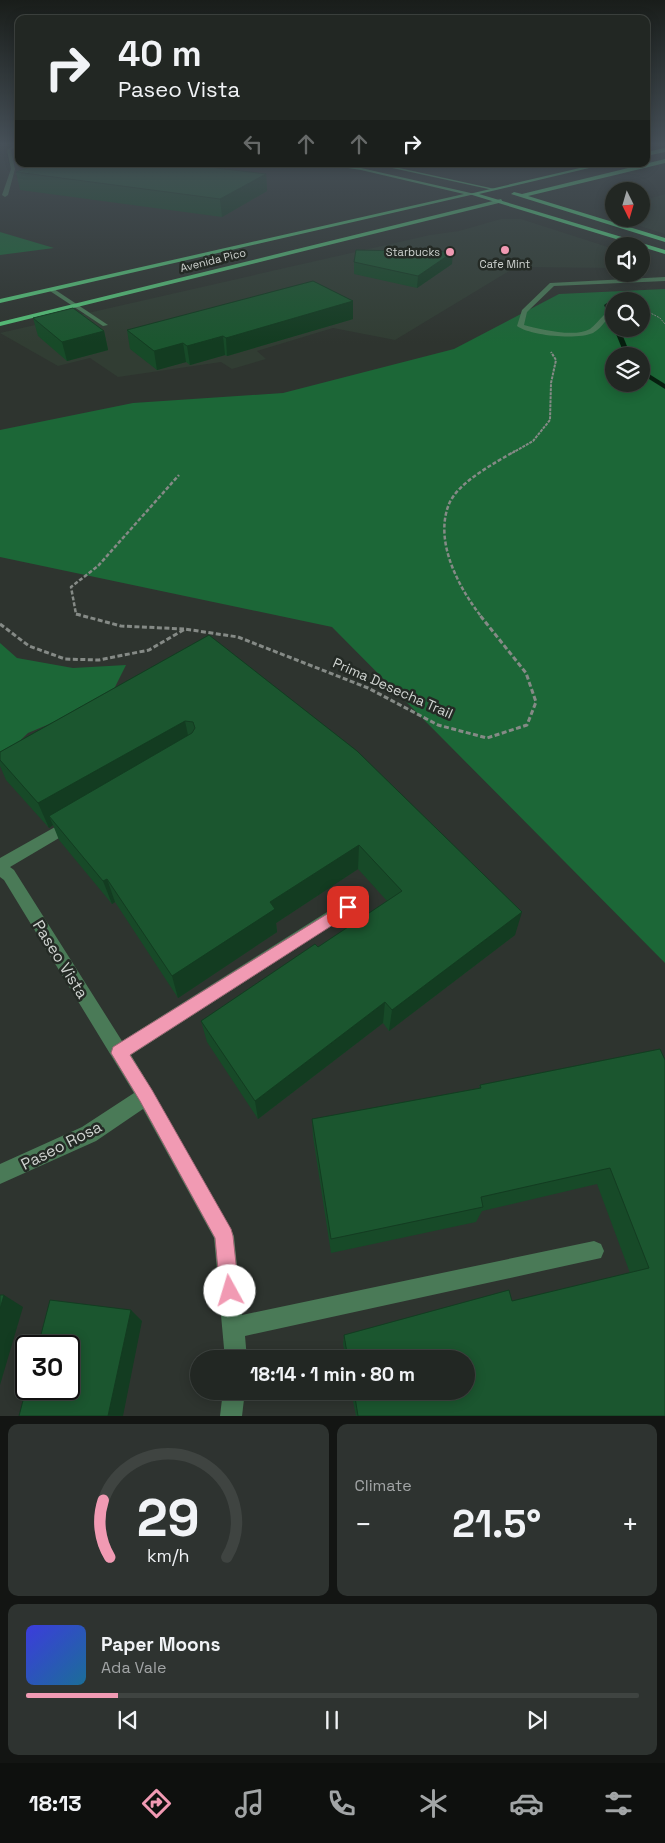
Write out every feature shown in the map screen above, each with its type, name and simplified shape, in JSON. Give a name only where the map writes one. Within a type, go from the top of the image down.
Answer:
[{"type":"highway","points":[[530,210],[665,252]]},
{"type":"highway","points":[[568,210],[663,238]]},
{"type":"main road","name":"Avenida Pico","points":[[0,302],[402,210]]},
{"type":"main road","name":"Avenida Pico","points":[[0,324],[462,210]]},
{"type":"street","points":[[605,317],[592,330],[568,334],[534,330],[520,326],[524,311],[552,284],[665,279]]},
{"type":"street","points":[[52,290],[105,325]]},
{"type":"street","points":[[0,867],[80,818]]},
{"type":"street","name":"Paseo Vista","points":[[0,867],[9,875],[146,1096],[224,1236],[235,1350]]},
{"type":"street","points":[[119,1053],[348,907]]},
{"type":"street","name":"Paseo Rosa","points":[[0,1174],[89,1134],[146,1096]]},
{"type":"street","points":[[234,1328],[594,1251]]},
{"type":"street","points":[[231,1416],[233,1400]]},
{"type":"path","points":[[650,313],[660,318],[665,324]]},
{"type":"path","name":"Prima Desecha Trail","points":[[185,629],[238,637],[368,688],[438,725],[487,738],[528,725],[536,702],[526,673],[474,607],[449,562],[444,536],[449,504],[459,490],[487,467],[533,441],[550,420],[550,382],[556,360],[549,350],[525,334],[520,326]]},
{"type":"path","points":[[179,475],[98,566],[72,587],[76,614],[121,626],[185,629]]},
{"type":"path","points":[[0,624],[29,646],[65,659],[99,660],[149,650],[185,629]]},
{"type":"shaded area","points":[[650,210],[665,210],[665,234],[646,228],[650,228]]},
{"type":"shaded area","points":[[501,219],[521,219],[605,246],[605,268],[516,267],[395,340],[333,328],[257,351],[266,359],[232,369],[221,362],[118,377],[90,358],[58,366],[0,333],[430,235],[459,231]]},
{"type":"green space","points":[[0,232],[54,248],[0,255]]},
{"type":"green space","points":[[665,289],[665,963],[332,627],[0,557],[0,430],[133,403],[283,393],[454,349],[559,294]]},
{"type":"green space","points":[[0,643],[17,658],[73,668],[126,665],[109,699],[28,733],[0,760]]},
{"type":"building","points":[[356,250],[453,252],[418,276],[354,262]]},
{"type":"building","points":[[313,281],[353,301],[226,338],[223,336],[187,346],[183,343],[154,351],[127,330]]},
{"type":"building","points":[[73,308],[104,331],[62,342],[33,318]]},
{"type":"building","points":[[209,635],[357,751],[522,912],[392,1010],[385,1002],[255,1101],[201,1021],[315,944],[318,947],[402,891],[359,845],[270,902],[275,909],[172,976],[107,879],[103,881],[49,816],[192,733],[195,728],[193,722],[185,721],[38,803],[0,760],[0,752]]},
{"type":"building","points":[[660,1049],[665,1060],[665,1416],[358,1416],[355,1400],[475,1400],[475,1350],[346,1350],[344,1335],[509,1290],[512,1301],[649,1268],[610,1168],[481,1197],[483,1207],[331,1239],[312,1119],[481,1088],[480,1085]]},
{"type":"building","points":[[0,1295],[4,1295],[0,1309]]},
{"type":"building","points":[[50,1300],[131,1310],[108,1416],[19,1416],[23,1400],[80,1400],[80,1335],[41,1335]]},
{"type":"waterway","points":[[620,337],[624,347]]},
{"type":"waterway","points":[[650,377],[665,387]]},
{"type":"place","name":"Cafe Mint","points":[[505,250]]},
{"type":"place","name":"Starbucks","points":[[450,252]]},
{"type":"route","points":[[230,1291],[224,1236],[146,1096],[119,1053],[348,907]]}]
